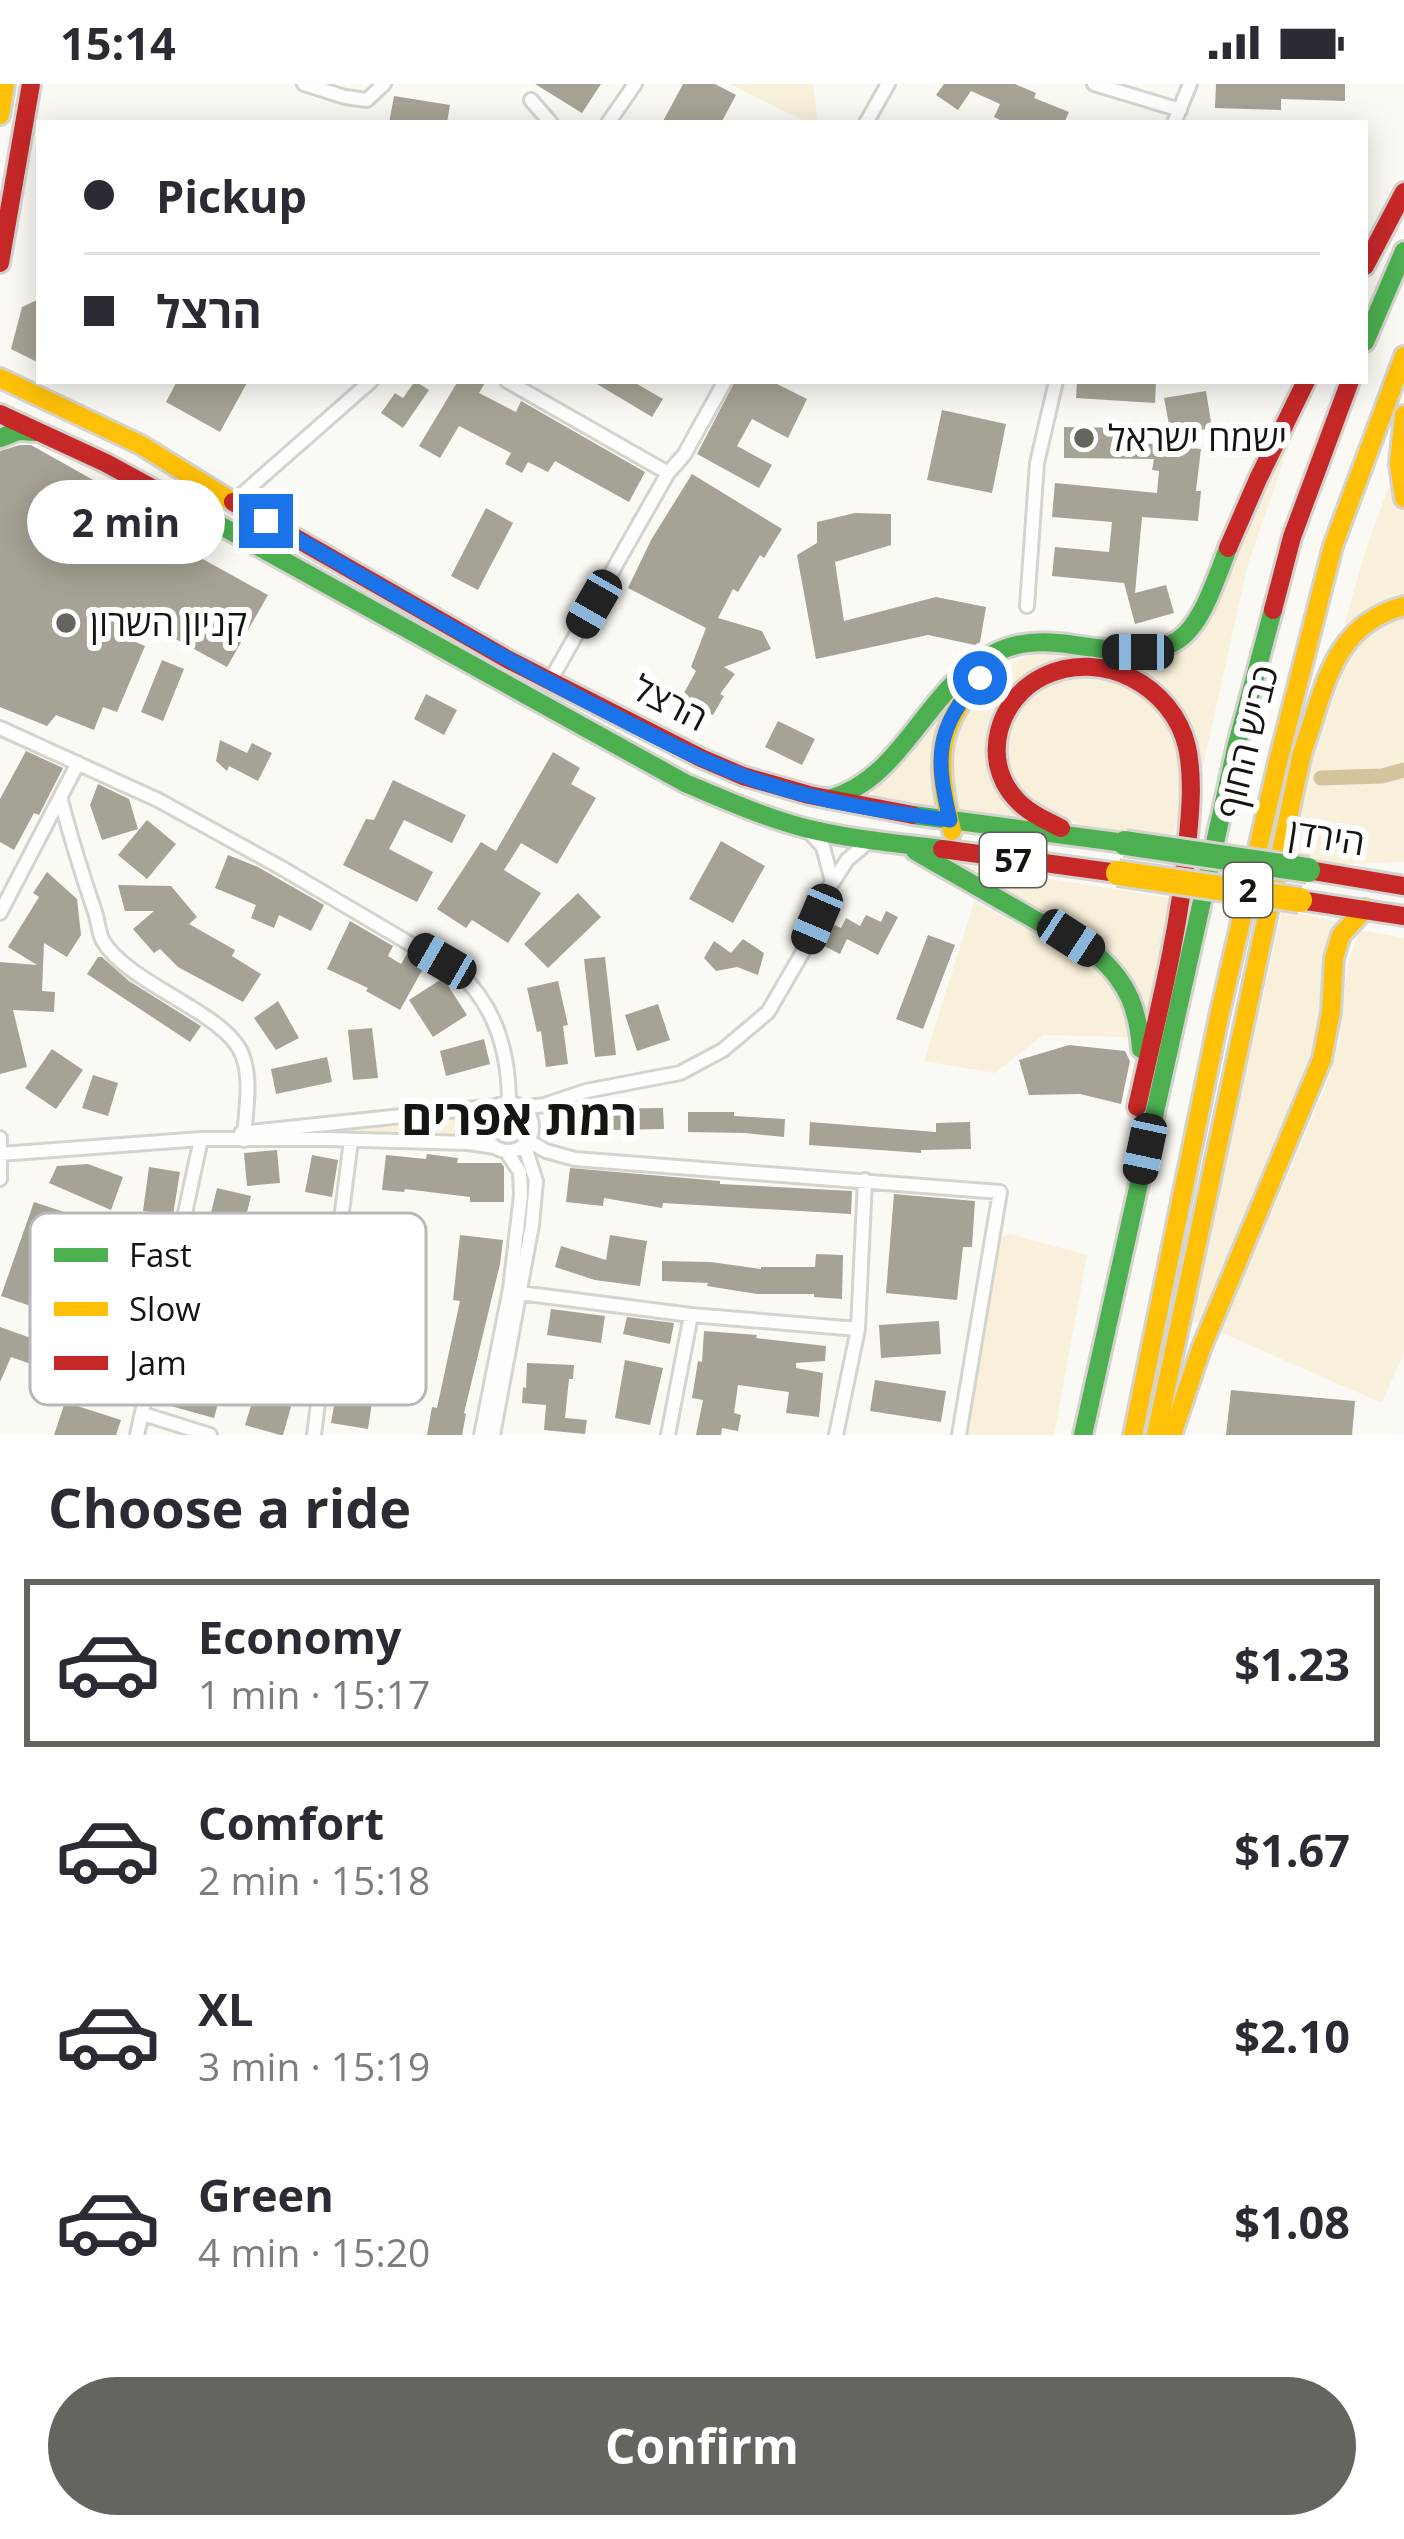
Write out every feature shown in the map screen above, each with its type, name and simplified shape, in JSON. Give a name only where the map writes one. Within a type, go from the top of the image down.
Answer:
[{"type":"main road","points":[[0,115],[5,84]]},
{"type":"main road","points":[[0,263],[31,84]]},
{"type":"main road","points":[[1368,260],[1404,192]]},
{"type":"main road","points":[[1368,335],[1404,251]]},
{"type":"main road","name":"כביש החוף","points":[[1132,1435],[1220,1012],[1289,718],[1333,546],[1404,356]]},
{"type":"main road","points":[[0,363],[11,382]]},
{"type":"main road","name":"הרצל","points":[[11,382],[141,445],[549,682],[696,757],[764,783],[872,810],[1238,859]]},
{"type":"main road","points":[[817,798],[844,798],[866,784],[947,688],[997,650],[1047,642],[1138,652],[1156,650],[1186,634],[1210,592],[1305,384]]},
{"type":"main road","name":"כביש החוף","points":[[1083,1435],[1237,744],[1292,537],[1349,384]]},
{"type":"main road","name":"הרצל","points":[[0,414],[106,463],[685,783],[761,814],[802,827],[908,847],[1232,890]]},
{"type":"main road","points":[[1404,415],[1400,464],[1404,498]]},
{"type":"main road","points":[[0,438],[19,431],[38,433]]},
{"type":"main road","points":[[1156,1435],[1302,753],[1343,648],[1358,627],[1376,614],[1404,606]]},
{"type":"main road","points":[[964,854],[950,820],[939,766],[946,729],[967,693],[994,664],[1028,645],[1047,642]]},
{"type":"main road","points":[[1080,836],[1045,820],[1015,798],[998,771],[995,743],[1002,717],[1034,681],[1061,669],[1092,668],[1127,676],[1162,699],[1183,734],[1192,784],[1186,878],[1137,1107]]},
{"type":"main road","points":[[908,847],[1098,956],[1116,971],[1136,1001],[1141,1045],[1130,1216]]},
{"type":"main road","name":"הירדן","points":[[1238,859],[1404,886]]},
{"type":"main road","points":[[1353,878],[1404,872]]},
{"type":"main road","name":"הירדן","points":[[1232,890],[1404,916]]},
{"type":"main road","points":[[1172,1435],[1201,1349],[1322,1059],[1341,935],[1365,910]]},
{"type":"street","points":[[304,84],[367,100],[383,84]]},
{"type":"street","points":[[610,120],[635,84]]},
{"type":"street","points":[[868,120],[888,84]]},
{"type":"street","points":[[1094,84],[1177,116],[1190,84]]},
{"type":"street","points":[[531,100],[548,120]]},
{"type":"street","points":[[214,523],[368,384]]},
{"type":"street","points":[[512,384],[668,472]]},
{"type":"street","points":[[549,682],[723,384]]},
{"type":"street","points":[[1027,606],[1037,463],[1055,384]]},
{"type":"street","points":[[0,728],[158,800],[458,972],[482,996],[499,1031],[509,1106]]},
{"type":"street","points":[[0,913],[79,764]]},
{"type":"street","points":[[62,800],[103,941],[136,974],[193,1009],[238,1045],[245,1061],[244,1136]]},
{"type":"street","points":[[802,827],[823,847],[831,873],[830,889]]},
{"type":"street","points":[[1,1154],[244,1136],[544,1105],[586,1091],[680,1073],[723,1050],[768,1012],[847,860],[872,840]]},
{"type":"street","points":[[481,1435],[532,1225],[536,1181],[526,1142],[531,1121],[509,1106]]},
{"type":"street","points":[[493,1435],[515,1291],[521,1183],[516,1162],[485,1134],[484,1126],[486,1118],[509,1106]]},
{"type":"street","points":[[244,1136],[469,1143],[501,1149],[526,1142],[575,1159],[1000,1192],[959,1435]]},
{"type":"street","points":[[0,1138],[0,1179]]},
{"type":"street","points":[[185,1213],[201,1139]]},
{"type":"street","points":[[342,1213],[351,1140]]},
{"type":"street","points":[[836,1435],[858,1329],[866,1180]]},
{"type":"street","points":[[515,1291],[692,1315],[858,1329]]},
{"type":"street","points":[[668,1435],[692,1315]]},
{"type":"street","points":[[137,1435],[145,1405]]},
{"type":"street","points":[[314,1435],[318,1405]]},
{"type":"street","points":[[143,1414],[210,1435]]},
{"type":"shaded area","points":[[729,84],[813,84],[818,120],[803,120]]},
{"type":"shaded area","points":[[1302,408],[1248,564],[1199,784],[1181,710],[1060,662],[988,743],[1044,823],[958,815],[947,767],[962,716],[999,671],[1031,653],[1177,650]]},
{"type":"shaded area","points":[[1394,472],[1404,513],[1404,602],[1352,626],[1344,625],[1365,552]]},
{"type":"shaded area","points":[[1404,614],[1404,862],[1343,864],[1288,854],[1313,753],[1351,652],[1364,635]]},
{"type":"shaded area","points":[[1063,678],[1128,687],[1152,702],[1164,718],[1181,779],[1171,838],[1092,829],[1048,811],[1022,792],[1007,768],[1005,735],[1026,700]]},
{"type":"shaded area","points":[[933,712],[944,715],[943,815],[880,804],[869,788]]},
{"type":"shaded area","points":[[962,865],[1170,898],[1147,1019],[1144,999]]},
{"type":"shaded area","points":[[974,902],[1067,950],[1119,987],[1129,1037],[1043,1035],[995,1073],[924,1061]]},
{"type":"shaded area","points":[[1282,910],[1339,922],[1325,956],[1306,1074],[1200,1323],[1190,1322]]},
{"type":"shaded area","points":[[1360,930],[1404,938],[1404,1353],[1382,1403],[1220,1332],[1329,1078],[1339,1042],[1348,963]]},
{"type":"shaded area","points":[[466,1115],[468,1137],[318,1131]]},
{"type":"shaded area","points":[[1010,1234],[1087,1255],[1054,1435],[954,1435],[987,1242]]},
{"type":"building","points":[[535,84],[601,84],[582,113]]},
{"type":"building","points":[[683,84],[715,84],[736,95],[723,120],[664,120]]},
{"type":"building","points":[[944,84],[1015,84],[1036,93],[1034,98],[1069,112],[1065,120],[1000,120],[994,117],[1000,104],[971,91],[958,110],[936,95]]},
{"type":"building","points":[[1216,84],[1345,84],[1345,101],[1281,99],[1281,110],[1215,108]]},
{"type":"building","points":[[394,96],[450,105],[448,120],[390,120]]},
{"type":"building","points":[[36,300],[36,362],[11,349],[22,307]]},
{"type":"building","points":[[175,384],[246,384],[220,432],[166,402]]},
{"type":"building","points":[[413,384],[429,390],[403,428],[381,413],[395,393],[403,398]]},
{"type":"building","points":[[456,384],[484,384],[479,393],[516,412],[521,401],[645,472],[629,502],[555,461],[548,472],[528,462],[522,473],[505,464],[511,453],[459,426],[440,458],[419,446]]},
{"type":"building","points":[[597,384],[637,384],[663,399],[652,417]]},
{"type":"building","points":[[733,384],[777,384],[807,399],[788,438],[752,419],[737,446],[772,465],[759,488],[697,454]]},
{"type":"building","points":[[1077,384],[1156,384],[1155,403],[1076,398]]},
{"type":"building","points":[[1206,391],[1212,428],[1171,435],[1164,398]]},
{"type":"building","points":[[942,410],[1006,424],[992,493],[927,480]]},
{"type":"building","points":[[1064,427],[1136,428],[1134,442],[1201,449],[1198,521],[1142,517],[1135,593],[1166,585],[1174,613],[1135,624],[1124,583],[1052,576],[1055,547],[1109,552],[1112,522],[1052,517],[1055,483],[1157,493],[1159,471],[1152,470],[1154,459],[1064,458]]},
{"type":"building","name":"קניון השרון","points":[[31,445],[200,540],[190,552],[268,595],[227,667],[137,617],[121,636],[145,646],[117,712],[103,707],[94,730],[56,715],[47,726],[0,707],[0,451]]},
{"type":"building","points":[[692,474],[782,529],[738,592],[733,589],[718,618],[762,631],[771,649],[724,667],[735,674],[720,694],[724,696],[713,715],[697,707],[689,722],[673,713],[696,671],[691,667],[706,628],[628,588]]},
{"type":"building","points":[[486,508],[513,523],[478,590],[451,576]]},
{"type":"building","points":[[855,513],[891,514],[891,545],[835,562],[844,621],[936,597],[986,607],[980,642],[975,645],[928,635],[816,659],[797,555],[817,543],[817,522]]},
{"type":"building","points":[[162,660],[184,669],[163,721],[141,712]]},
{"type":"building","points":[[426,694],[457,710],[444,735],[414,719]]},
{"type":"building","points":[[778,721],[815,739],[802,765],[765,747]]},
{"type":"building","points":[[220,740],[247,753],[252,743],[272,753],[258,781],[229,766],[227,771],[216,761]]},
{"type":"building","points":[[26,751],[63,768],[14,850],[0,842],[0,799]]},
{"type":"building","points":[[553,752],[580,768],[571,784],[596,798],[557,864],[521,843],[504,870],[541,893],[508,943],[472,920],[466,928],[437,909],[481,842],[496,851]]},
{"type":"building","points":[[393,780],[466,815],[452,843],[404,820],[389,849],[433,872],[417,902],[343,865],[366,819],[374,820]]},
{"type":"building","points":[[98,784],[129,799],[138,829],[102,840],[90,805]]},
{"type":"building","points":[[147,820],[176,844],[147,879],[118,855]]},
{"type":"building","points":[[721,841],[765,866],[733,923],[689,899]]},
{"type":"building","points":[[228,855],[324,905],[311,931],[279,915],[274,928],[251,918],[256,905],[215,888]]},
{"type":"building","points":[[47,872],[77,899],[81,935],[67,957],[44,943],[42,991],[55,992],[54,1012],[13,1010],[27,1067],[0,1074],[0,962],[37,965],[8,947],[39,897],[33,893]]},
{"type":"building","points":[[118,885],[171,886],[197,917],[189,924],[235,950],[232,956],[261,974],[243,1002],[178,967],[160,949],[154,953],[133,929],[154,911],[125,911]]},
{"type":"building","points":[[578,893],[601,917],[548,968],[524,944]]},
{"type":"building","points":[[886,911],[898,917],[878,955],[847,939],[840,954],[818,943],[828,922],[841,928],[846,918],[860,926],[866,915],[881,922]]},
{"type":"building","points":[[350,921],[393,946],[388,956],[401,964],[407,954],[425,965],[400,1010],[327,969]]},
{"type":"building","points":[[928,935],[955,945],[923,1029],[896,1019]]},
{"type":"building","points":[[743,939],[764,953],[758,975],[737,967],[716,971],[704,958],[714,941],[731,953]]},
{"type":"building","points":[[98,957],[201,1026],[190,1042],[87,974]]},
{"type":"building","points":[[605,957],[616,1055],[595,1057],[584,959]]},
{"type":"building","points":[[443,978],[467,1015],[433,1037],[409,1000]]},
{"type":"building","points":[[558,981],[568,1025],[563,1026],[568,1064],[546,1067],[527,988]]},
{"type":"building","points":[[278,1001],[299,1038],[276,1050],[254,1018]]},
{"type":"building","points":[[658,1004],[670,1040],[637,1051],[625,1015]]},
{"type":"building","points":[[372,1028],[378,1078],[353,1080],[348,1030]]},
{"type":"building","points":[[484,1039],[490,1064],[446,1076],[440,1051]]},
{"type":"building","points":[[1069,1045],[1125,1051],[1130,1061],[1121,1104],[1080,1094],[1029,1095],[1019,1060]]},
{"type":"building","points":[[52,1049],[83,1070],[56,1109],[25,1088]]},
{"type":"building","points":[[327,1057],[332,1082],[276,1094],[271,1069]]},
{"type":"building","points":[[93,1075],[118,1083],[108,1116],[82,1108]]},
{"type":"building","points":[[596,1104],[596,1109],[663,1108],[664,1129],[612,1130],[612,1121],[566,1122],[566,1109]]},
{"type":"building","points":[[688,1112],[785,1119],[784,1137],[688,1132]]},
{"type":"building","points":[[810,1122],[936,1132],[936,1123],[970,1122],[971,1149],[921,1153],[809,1145]]},
{"type":"building","points":[[277,1150],[280,1183],[247,1186],[244,1153]]},
{"type":"building","points":[[427,1154],[458,1158],[457,1163],[501,1163],[504,1202],[382,1190],[386,1155],[426,1159]]},
{"type":"building","points":[[312,1155],[338,1160],[332,1197],[305,1192]]},
{"type":"building","points":[[88,1164],[123,1177],[111,1210],[49,1183],[57,1166]]},
{"type":"building","points":[[149,1167],[180,1172],[173,1213],[143,1211]]},
{"type":"building","points":[[570,1168],[720,1184],[852,1191],[851,1214],[663,1203],[662,1208],[604,1198],[603,1206],[566,1202]]},
{"type":"building","points":[[217,1188],[251,1196],[247,1213],[211,1213]]},
{"type":"building","points":[[894,1194],[975,1201],[972,1247],[963,1247],[957,1300],[886,1293]]},
{"type":"building","points":[[34,1202],[67,1213],[30,1213]]},
{"type":"building","points":[[30,1213],[30,1306],[1,1296]]},
{"type":"building","points":[[460,1235],[503,1240],[500,1264],[462,1435],[427,1435],[460,1301],[453,1300]]},
{"type":"building","points":[[610,1235],[647,1241],[640,1286],[595,1280],[555,1267],[561,1246],[606,1260]]},
{"type":"building","points":[[816,1254],[843,1255],[842,1299],[662,1281],[662,1261],[761,1269],[815,1267]]},
{"type":"building","points":[[551,1309],[605,1316],[601,1343],[547,1335]]},
{"type":"building","points":[[627,1317],[674,1323],[670,1344],[623,1334]]},
{"type":"building","points":[[939,1321],[941,1354],[881,1358],[879,1325]]},
{"type":"building","points":[[0,1327],[30,1338],[30,1364],[11,1357],[0,1382]]},
{"type":"building","points":[[704,1331],[826,1346],[825,1361],[796,1363],[796,1368],[823,1373],[819,1417],[786,1413],[789,1392],[738,1385],[734,1413],[741,1415],[738,1431],[722,1428],[721,1435],[696,1435],[703,1400],[692,1398]]},
{"type":"building","points":[[625,1360],[663,1368],[650,1425],[615,1418]]},
{"type":"building","points":[[527,1363],[574,1365],[565,1418],[587,1420],[585,1434],[544,1430],[546,1405],[522,1403]]},
{"type":"building","points":[[875,1380],[946,1391],[941,1422],[870,1411]]},
{"type":"building","points":[[1231,1390],[1355,1401],[1352,1435],[1226,1435]]},
{"type":"building","points":[[64,1405],[121,1420],[116,1435],[54,1435]]},
{"type":"building","points":[[167,1405],[218,1405],[214,1418]]},
{"type":"building","points":[[251,1405],[291,1405],[283,1435],[245,1425]]},
{"type":"building","points":[[334,1405],[372,1405],[368,1429],[331,1423]]},
{"type":"waterway","points":[[1321,778],[1382,776],[1404,770]]},
{"type":"traffic: fast","points":[[1368,335],[1404,251]]},
{"type":"traffic: fast","points":[[0,438],[18,431],[36,432]]},
{"type":"traffic: fast","points":[[214,522],[685,783],[801,827],[942,849]]},
{"type":"traffic: fast","points":[[829,799],[856,788],[878,771],[954,683],[1001,650],[1046,642],[1138,651],[1178,640],[1204,608],[1228,548]]},
{"type":"traffic: fast","points":[[1083,1435],[1237,744],[1273,610]]},
{"type":"traffic: fast","points":[[913,815],[1125,843]]},
{"type":"traffic: fast","points":[[1125,843],[1308,870]]},
{"type":"traffic: fast","points":[[915,851],[1098,956],[1130,998],[1141,1049]]},
{"type":"traffic: slow","points":[[0,115],[5,84]]},
{"type":"traffic: slow","points":[[1133,1435],[1220,1012],[1278,762],[1333,546],[1404,356]]},
{"type":"traffic: slow","points":[[0,378],[141,445],[233,502]]},
{"type":"traffic: slow","points":[[1404,415],[1399,464],[1404,498]]},
{"type":"traffic: slow","points":[[1156,1435],[1302,753],[1325,684],[1346,644],[1360,628],[1404,606]]},
{"type":"traffic: slow","points":[[952,831],[943,781],[944,742],[959,706],[991,667]]},
{"type":"traffic: slow","points":[[1118,873],[1300,900]]},
{"type":"traffic: slow","points":[[1172,1435],[1201,1349],[1322,1059],[1341,935],[1365,909]]},
{"type":"traffic: jam","points":[[0,263],[31,84]]},
{"type":"traffic: jam","points":[[1368,260],[1404,192]]},
{"type":"traffic: jam","points":[[1228,548],[1305,384]]},
{"type":"traffic: jam","points":[[1273,610],[1292,537],[1349,384]]},
{"type":"traffic: jam","points":[[0,414],[106,463],[214,522]]},
{"type":"traffic: jam","points":[[233,502],[507,659],[701,758],[809,795],[913,815]]},
{"type":"traffic: jam","points":[[1061,828],[1025,807],[1004,782],[997,748],[1005,714],[1028,686],[1066,669],[1089,667],[1132,678],[1151,690],[1179,725],[1191,784],[1178,913],[1137,1107]]},
{"type":"traffic: jam","points":[[942,849],[1118,873]]},
{"type":"traffic: jam","points":[[1308,870],[1404,886]]},
{"type":"traffic: jam","points":[[1300,900],[1404,916]]},
{"type":"place","name":"ישמח ישראל","points":[[1084,438]]},
{"type":"place","name":"קניון השרון","points":[[66,623]]},
{"type":"district","name":"רמת אפרים","points":[[519,1118]]},
{"type":"route","points":[[266,521],[549,682],[696,757],[817,798],[950,820],[939,766],[941,747],[955,712],[980,678]]}]
